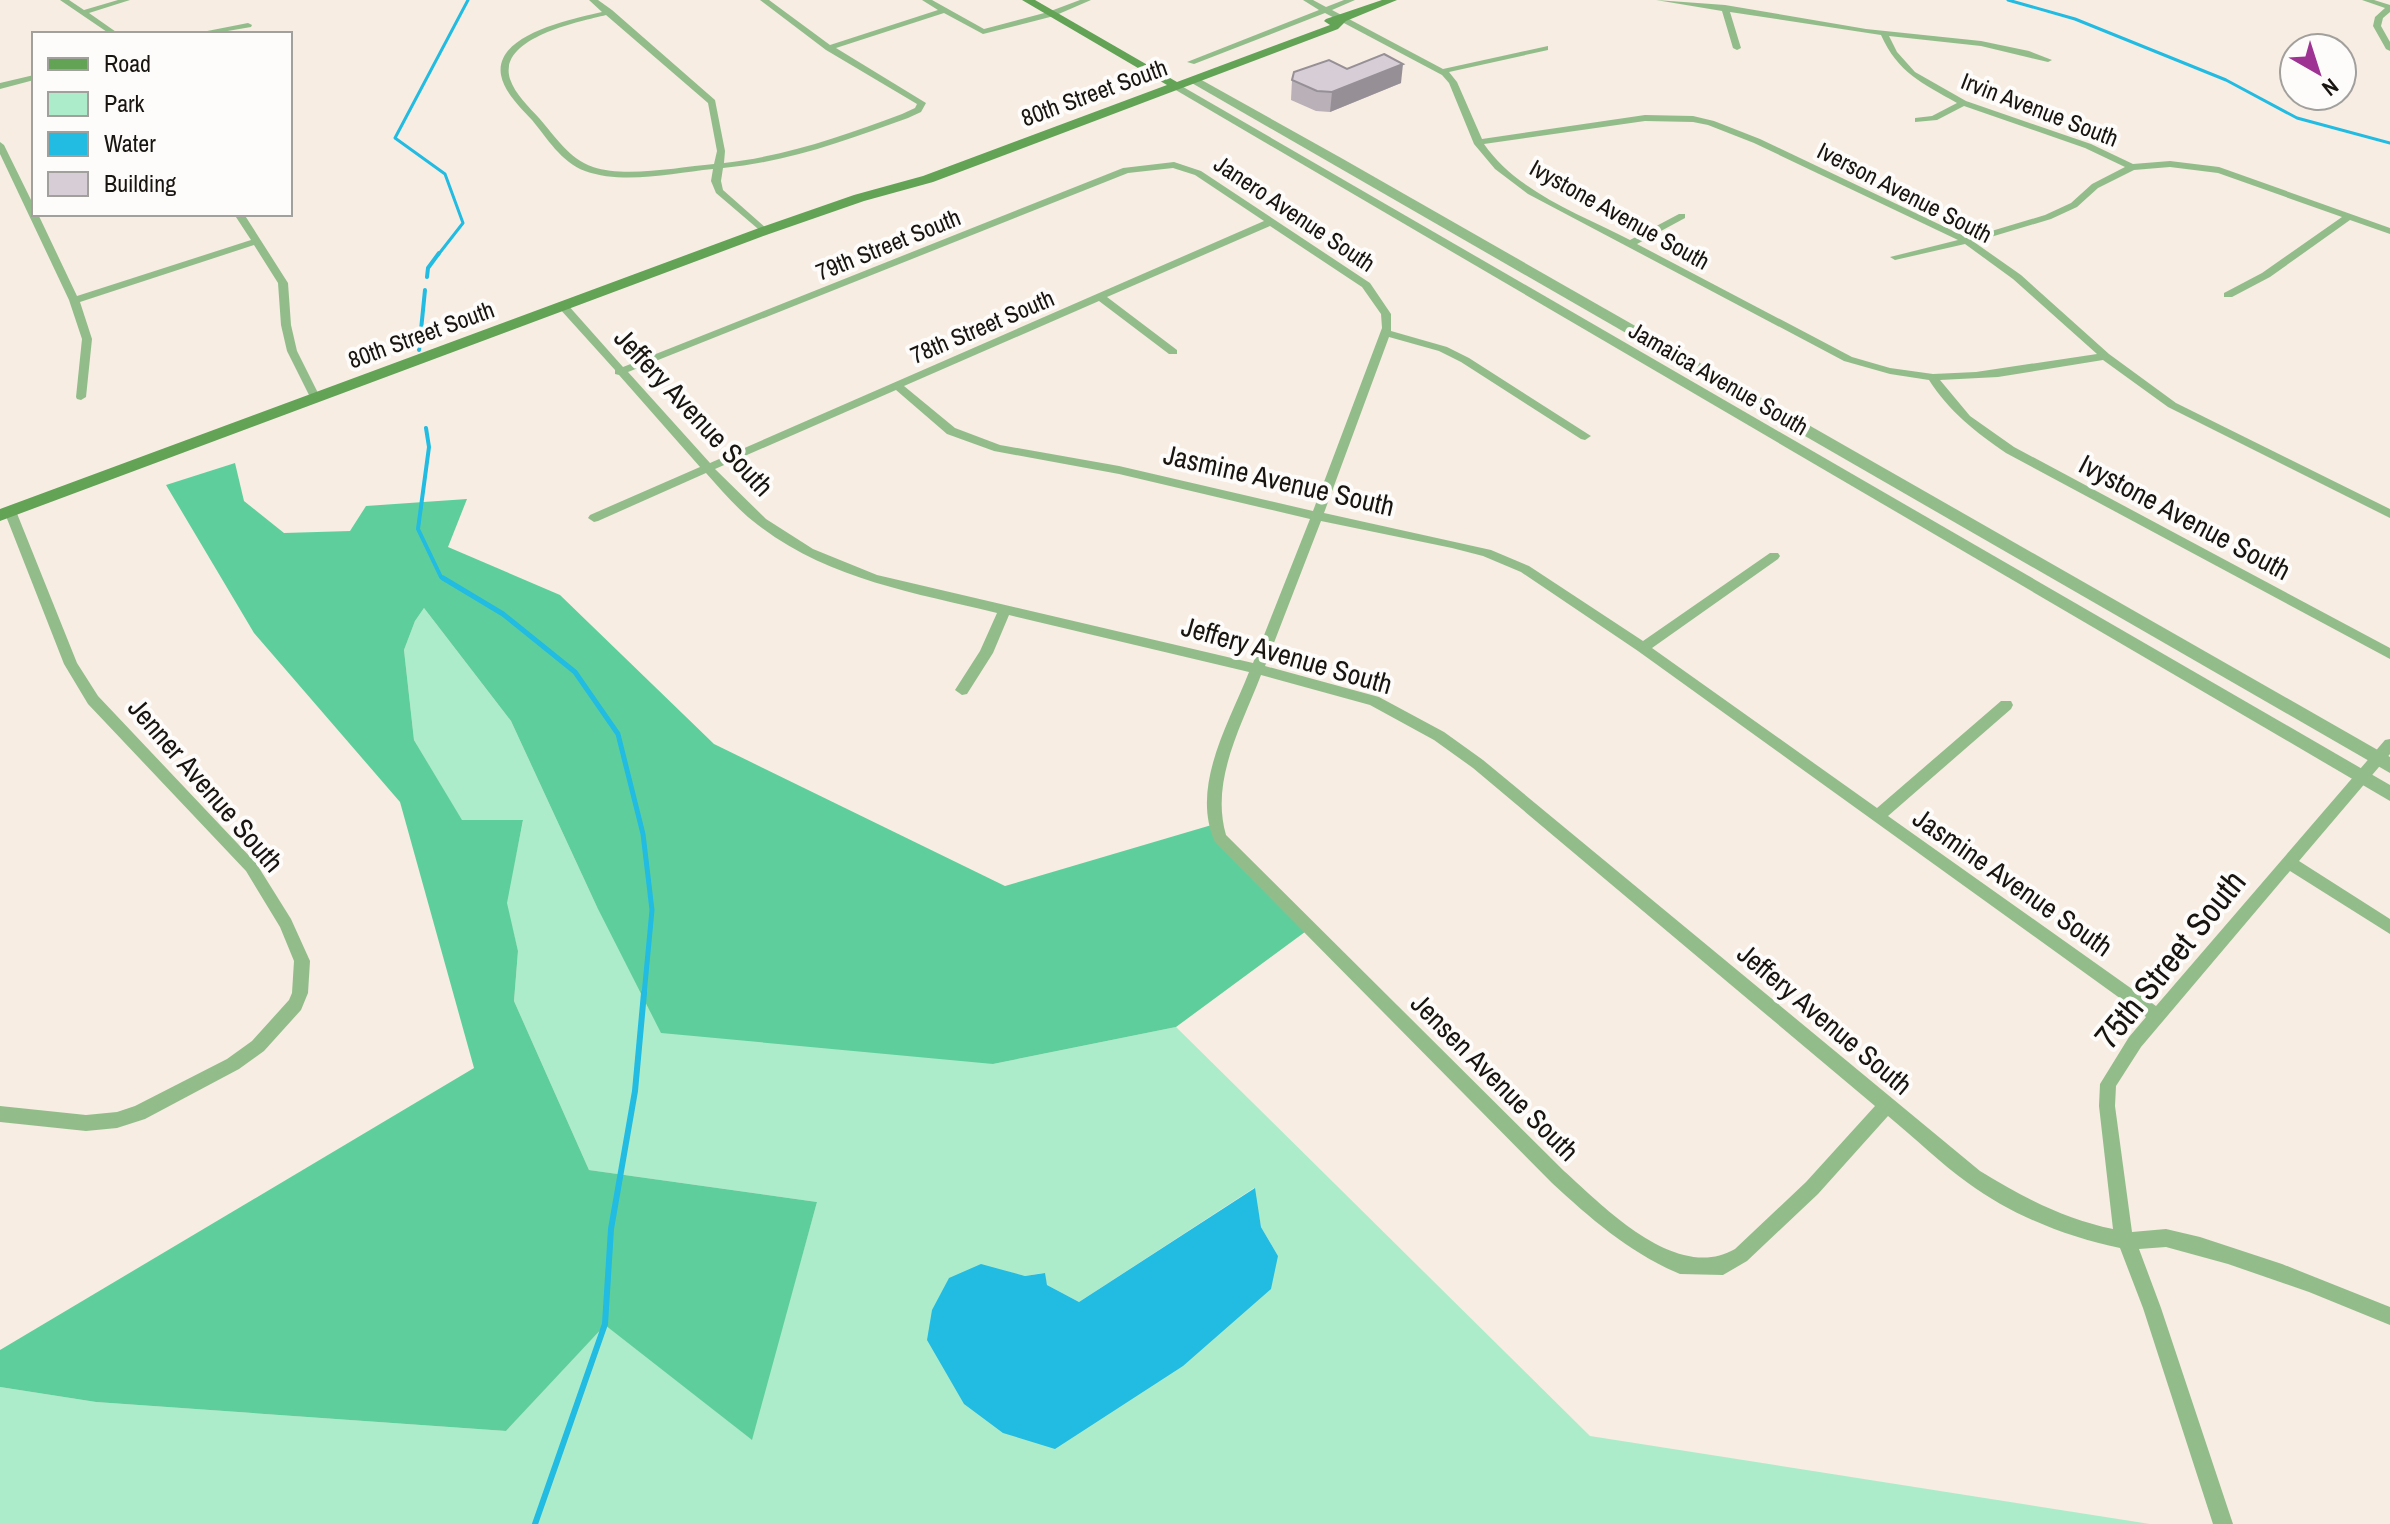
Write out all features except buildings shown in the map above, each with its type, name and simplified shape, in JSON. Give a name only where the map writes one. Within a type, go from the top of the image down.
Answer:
[{"type":"main road","name":"Jamaica Avenue South","points":[[1027,0],[1180,80]]},
{"type":"main road","name":"Jamaica Avenue South","points":[[1054,0],[1180,80]]},
{"type":"main road","name":"80th Street South","points":[[5,513],[764,231],[859,198],[928,179],[1180,80],[1334,27],[1342,19],[1392,0]]},
{"type":"street","points":[[64,0],[112,32]]},
{"type":"street","points":[[86,12],[126,0]]},
{"type":"street","points":[[593,0],[712,102],[721,151],[716,181],[719,191],[764,231]]},
{"type":"street","points":[[764,0],[829,48],[922,103],[936,100]]},
{"type":"street","points":[[926,0],[983,32],[1051,14],[1087,0]]},
{"type":"street","points":[[1307,0],[1443,71],[1545,48]]},
{"type":"street","name":"80th Street South","points":[[1191,62],[1351,0]]},
{"type":"street","points":[[1660,0],[1725,7],[1884,33],[2005,46],[2048,60]]},
{"type":"street","points":[[2366,0],[2390,8]]},
{"type":"street","points":[[1725,7],[1737,48]]},
{"type":"street","points":[[2390,8],[2379,17],[2377,26],[2390,49]]},
{"type":"street","points":[[829,48],[943,11]]},
{"type":"street","points":[[609,12],[526,38],[506,63],[503,74],[511,89],[567,156],[583,167],[637,174],[719,166],[807,150],[905,116],[918,110],[922,103]]},
{"type":"street","points":[[208,32],[248,25]]},
{"type":"street","name":"Irvin Avenue South","points":[[1884,33],[1893,53],[1912,74],[1963,103],[2088,146],[2132,167],[2170,164],[2219,170],[2390,231]]},
{"type":"street","name":"Ivystone Avenue South","points":[[1443,71],[1453,82],[1477,142],[1498,169],[1520,185],[1561,210],[1848,359],[1893,373],[1932,377],[1965,376],[2105,356]]},
{"type":"street","points":[[0,86],[32,78]]},
{"type":"street","name":"Jamaica Avenue South","points":[[1180,80],[2383,763]]},
{"type":"street","name":"Jamaica Avenue South","points":[[1180,80],[2390,794]]},
{"type":"street","points":[[1918,120],[1934,118],[1963,103]]},
{"type":"street","name":"Iverson Avenue South","points":[[1477,142],[1645,118],[1693,119],[1757,141],[1870,192],[1967,241],[2017,277],[2142,385],[2188,414],[2390,514]]},
{"type":"street","points":[[0,145],[32,212]]},
{"type":"street","name":"Janero Avenue South","points":[[1174,165],[1198,173],[1366,285],[1386,314],[1385,333]]},
{"type":"street","name":"79th Street South","points":[[619,372],[1126,170],[1174,165]]},
{"type":"street","points":[[1895,257],[1967,241],[2048,217],[2074,205],[2095,186],[2132,167]]},
{"type":"street","points":[[34,216],[74,300],[87,339],[81,397]]},
{"type":"street","points":[[240,216],[283,283],[286,325],[292,351],[316,399]]},
{"type":"street","points":[[1628,245],[1682,216]]},
{"type":"street","points":[[2228,295],[2266,275],[2349,216]]},
{"type":"street","name":"78th Street South","points":[[594,518],[1273,221]]},
{"type":"street","points":[[74,300],[257,241]]},
{"type":"street","points":[[1100,297],[1173,352]]},
{"type":"street","name":"Jeffery Avenue South","points":[[563,306],[707,468],[762,522],[809,552],[874,579],[1256,669],[1374,701],[1439,736],[1478,764],[1974,1177],[2015,1204],[2049,1218],[2126,1241]]},
{"type":"street","points":[[1256,669],[1385,333],[1443,349],[1465,360],[1585,436]]},
{"type":"street","name":"Ivystone Avenue South","points":[[1932,377],[1949,405],[1976,429],[2010,450],[2390,654]]},
{"type":"street","name":"Jasmine Avenue South","points":[[896,385],[951,431],[974,441],[1452,544],[1525,569],[1643,648],[2157,1016]]},
{"type":"street","name":"Jenner Avenue South","points":[[0,1114],[86,1123],[117,1120],[139,1113],[219,1071],[258,1046],[282,1023],[300,993],[302,961],[286,924],[251,867],[93,700],[71,664],[5,513]]},
{"type":"street","points":[[1643,648],[1774,556]]},
{"type":"street","points":[[962,690],[986,653],[1005,610]]},
{"type":"street","name":"Jensen Avenue South","points":[[1256,669],[1220,763],[1214,789],[1215,824],[1220,838],[1558,1177],[1599,1214],[1648,1250],[1680,1265],[1723,1266],[1741,1255],[1812,1188],[1887,1105]]},
{"type":"street","name":"Jasmine Avenue South","points":[[1877,817],[2006,705]]},
{"type":"street","name":"75th Street South","points":[[2223,1524],[2152,1308],[2121,1226],[2110,1136],[2108,1084],[2157,1016],[2360,777],[2383,763],[2390,744]]},
{"type":"street","points":[[2289,863],[2390,927]]},
{"type":"street","points":[[2126,1241],[2167,1237],[2229,1254],[2292,1274],[2390,1316]]},
{"type":"green space","points":[[235,463],[244,501],[284,533],[350,531],[366,506],[467,499],[448,547],[560,595],[714,744],[1005,886],[1215,824],[1309,929],[1176,1027],[993,1064],[661,1033],[597,907],[511,721],[424,608],[415,621],[404,650],[414,740],[462,820],[523,820],[507,903],[518,951],[514,1001],[589,1170],[817,1202],[752,1440],[605,1325],[506,1431],[96,1402],[0,1387],[0,1350],[474,1068],[400,802],[254,633],[166,485]]},
{"type":"green space","points":[[424,608],[511,721],[597,907],[993,1064],[1176,1027],[1590,1436],[2150,1524],[0,1524],[0,1387],[96,1402],[506,1431],[605,1324],[751,1439],[817,1202],[589,1170],[514,1001],[518,951],[506,903],[523,821],[462,821],[414,740],[404,650],[415,621]],"holes":[[[1254,1188],[1261,1227],[1278,1256],[927,1340],[981,1265],[1025,1276],[1044,1273],[1047,1285],[1079,1302]]]},
{"type":"water","points":[[1255,1188],[1261,1227],[1278,1256],[1271,1289],[1183,1366],[1055,1449],[1003,1433],[964,1404],[927,1340],[932,1310],[949,1278],[981,1264],[1025,1276],[1045,1273],[1047,1285],[1079,1302]]},
{"type":"waterway","points":[[438,255],[463,223],[445,174],[395,138],[468,0]]},
{"type":"waterway","points":[[2008,0],[2075,19],[2226,80],[2297,118],[2390,143]]},
{"type":"waterway","points":[[427,277],[428,268],[439,253]]},
{"type":"waterway","points":[[419,350],[425,290]]},
{"type":"waterway","points":[[426,428],[429,447],[418,529],[441,577],[446,580]]},
{"type":"waterway","points":[[443,578],[503,614],[575,672],[618,734],[643,834],[652,910],[644,995]]},
{"type":"waterway","points":[[535,1524],[605,1324],[611,1229],[635,1091],[644,993]]}]
